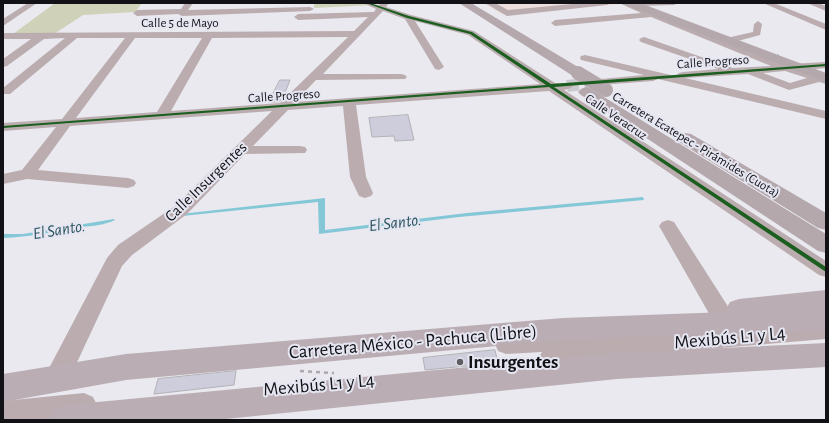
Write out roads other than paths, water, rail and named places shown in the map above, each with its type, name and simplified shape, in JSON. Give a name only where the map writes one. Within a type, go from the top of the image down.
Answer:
[{"type":"highway","points":[[635,3],[656,15],[801,67]]},
{"type":"highway","points":[[635,3],[736,39],[824,78]]},
{"type":"highway","name":"Carretera Ecatepec - Pirámides (Cuota)","points":[[459,5],[578,73],[826,245]]},
{"type":"highway","name":"Carretera Ecatepec - Pirámides (Cuota)","points":[[459,5],[560,83],[598,88],[826,223]]},
{"type":"main road","points":[[563,329],[598,320],[641,320],[826,300]]},
{"type":"main road","name":"Carretera México - Pachuca (Libre)","points":[[3,388],[126,367],[563,329],[826,319]]},
{"type":"main road","points":[[66,420],[626,356],[826,355]]},
{"type":"main road","points":[[626,356],[671,378],[826,369]]},
{"type":"street","points":[[3,23],[33,3]]},
{"type":"street","points":[[182,11],[189,3]]},
{"type":"street","points":[[489,3],[507,13],[566,5],[606,3]]},
{"type":"street","points":[[566,5],[573,8],[635,3],[674,3]]},
{"type":"street","points":[[767,3],[826,27]]},
{"type":"street","points":[[811,3],[826,9]]},
{"type":"street","points":[[137,13],[182,11],[185,13],[314,7]]},
{"type":"street","points":[[294,17],[377,7]]},
{"type":"street","name":"Calle Veracruz","points":[[377,7],[408,17],[471,33],[560,83],[826,270]]},
{"type":"street","name":"Calle Insurgentes","points":[[56,380],[114,263],[125,250],[181,210],[356,34],[377,7]]},
{"type":"street","points":[[555,23],[656,15]]},
{"type":"street","points":[[778,16],[797,15]]},
{"type":"street","points":[[408,17],[439,67]]},
{"type":"street","points":[[736,39],[753,36],[757,32],[758,24]]},
{"type":"street","name":"Calle 5 de Mayo","points":[[3,36],[73,37],[356,34]]},
{"type":"street","points":[[3,64],[41,36]]},
{"type":"street","points":[[26,174],[132,36]]},
{"type":"street","points":[[162,115],[208,36]]},
{"type":"street","points":[[6,91],[73,37]]},
{"type":"street","points":[[644,40],[736,72]]},
{"type":"street","points":[[605,61],[630,57]]},
{"type":"street","points":[[585,58],[605,61],[826,115]]},
{"type":"street","name":"Calle Progreso","points":[[598,88],[666,77],[826,65]]},
{"type":"street","points":[[748,71],[789,87],[824,78]]},
{"type":"street","points":[[314,77],[401,76]]},
{"type":"street","name":"Calle Progreso","points":[[5,129],[162,115],[349,102],[560,83]]},
{"type":"street","points":[[349,102],[358,177],[365,192]]},
{"type":"street","points":[[240,150],[300,150]]},
{"type":"street","points":[[3,179],[26,174],[128,183]]},
{"type":"street","points":[[668,226],[719,311]]},
{"type":"street","name":"Mexibús L1 y L4","points":[[626,356],[826,330]]},
{"type":"street","name":"Mexibús L1 y L4","points":[[3,399],[95,381],[493,344],[620,340],[626,356]]},
{"type":"street","name":"Mexibús L1 y L4","points":[[3,413],[28,409],[400,379],[628,350],[626,356]]},
{"type":"water","name":"El Santo.","points":[[643,197],[644,200],[459,217],[319,234],[318,202],[182,216],[182,214],[325,198],[325,230],[467,213]]},
{"type":"water","name":"El Santo.","points":[[115,220],[111,222],[98,225],[3,238],[3,234],[23,234]]},
{"type":"tunnel","points":[[567,86],[601,82]]},
{"type":"place","name":"Insurgentes","points":[[460,362]]}]
